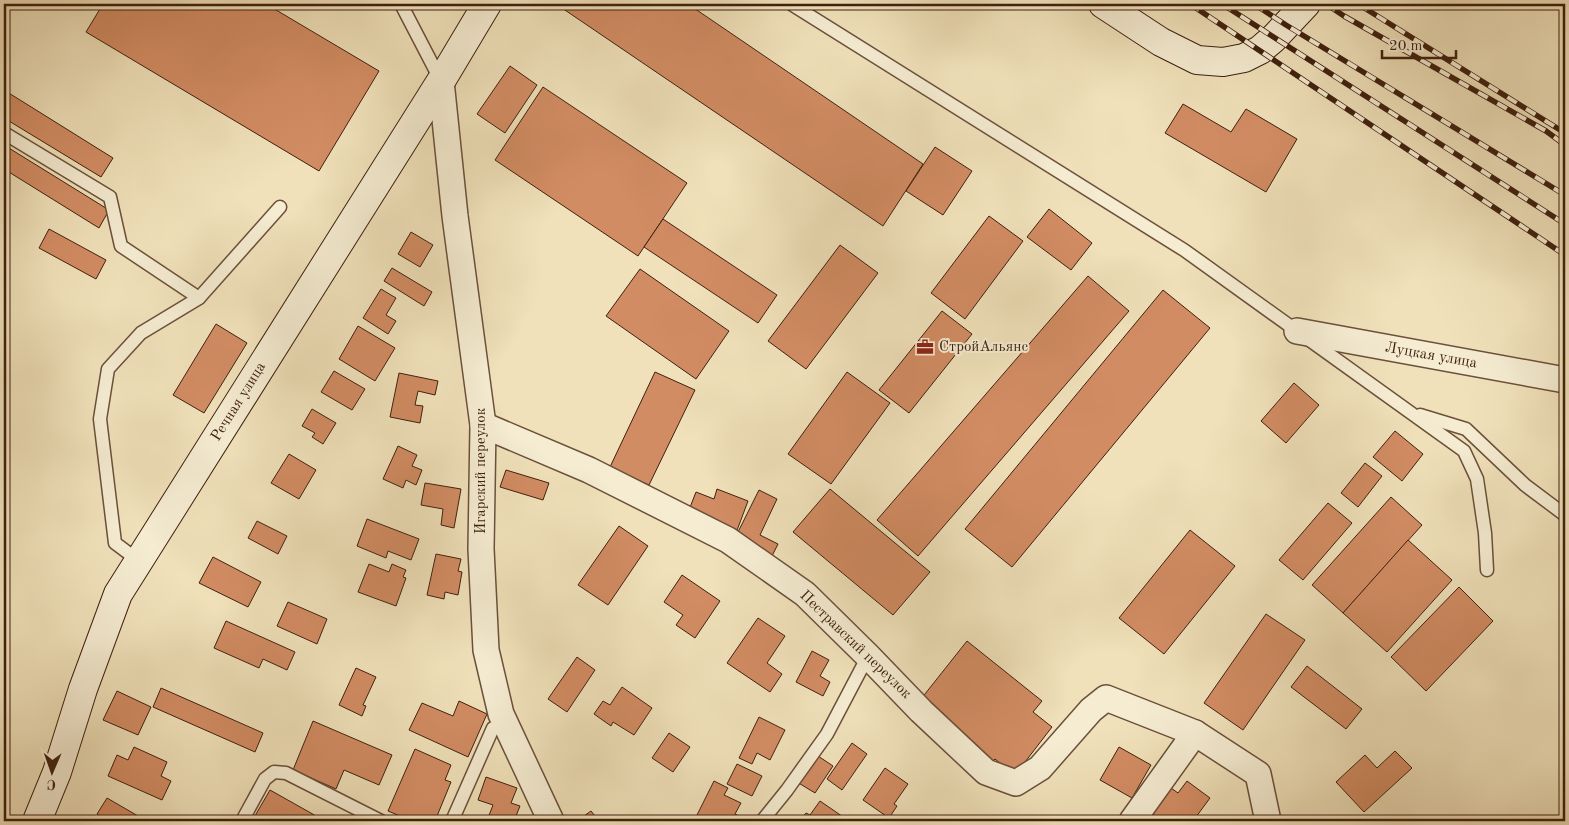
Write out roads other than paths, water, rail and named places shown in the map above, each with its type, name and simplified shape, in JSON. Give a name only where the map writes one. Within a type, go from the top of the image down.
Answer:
[{"type":"street","name":"Речная улица","points":[[37,821],[57,772],[83,689],[118,594],[488,4]]},
{"type":"street","points":[[1103,4],[1161,42],[1197,60],[1223,62],[1244,58],[1260,50],[1306,4]]},
{"type":"street","name":"Игарский переулок","points":[[441,81],[455,216],[484,424],[481,549],[486,650],[501,714],[551,821]]},
{"type":"street","name":"Луцкая улица","points":[[1297,331],[1565,380]]},
{"type":"street","name":"Пестравский переулок","points":[[484,424],[589,470],[728,540],[805,594],[921,711],[986,772],[1016,783],[1040,768],[1091,710],[1106,698],[1195,733]]},
{"type":"street","points":[[1132,821],[1195,733],[1258,774],[1268,821]]},
{"type":"lane","points":[[401,4],[441,81]]},
{"type":"lane","points":[[791,4],[1184,250],[1464,451],[1477,479],[1485,533],[1487,570]]},
{"type":"lane","points":[[4,133],[110,197],[122,246],[199,298]]},
{"type":"lane","points":[[139,561],[115,543],[100,418],[108,369],[141,334],[199,298],[280,207]]},
{"type":"lane","points":[[1411,413],[1466,428],[1525,486],[1565,515]]},
{"type":"lane","points":[[762,821],[827,734],[868,656]]},
{"type":"lane","points":[[452,821],[493,728]]},
{"type":"lane","points":[[242,821],[265,780],[274,772],[286,773],[381,821]]},
{"type":"railway","points":[[1190,4],[1565,255]]},
{"type":"railway","points":[[1222,4],[1565,224]]},
{"type":"railway","points":[[1254,4],[1565,195]]},
{"type":"railway","points":[[1326,4],[1546,131],[1565,145]]},
{"type":"railway","points":[[1358,4],[1565,133]]},
{"type":"place","name":"СтройАльянс","points":[[925,347]]}]
